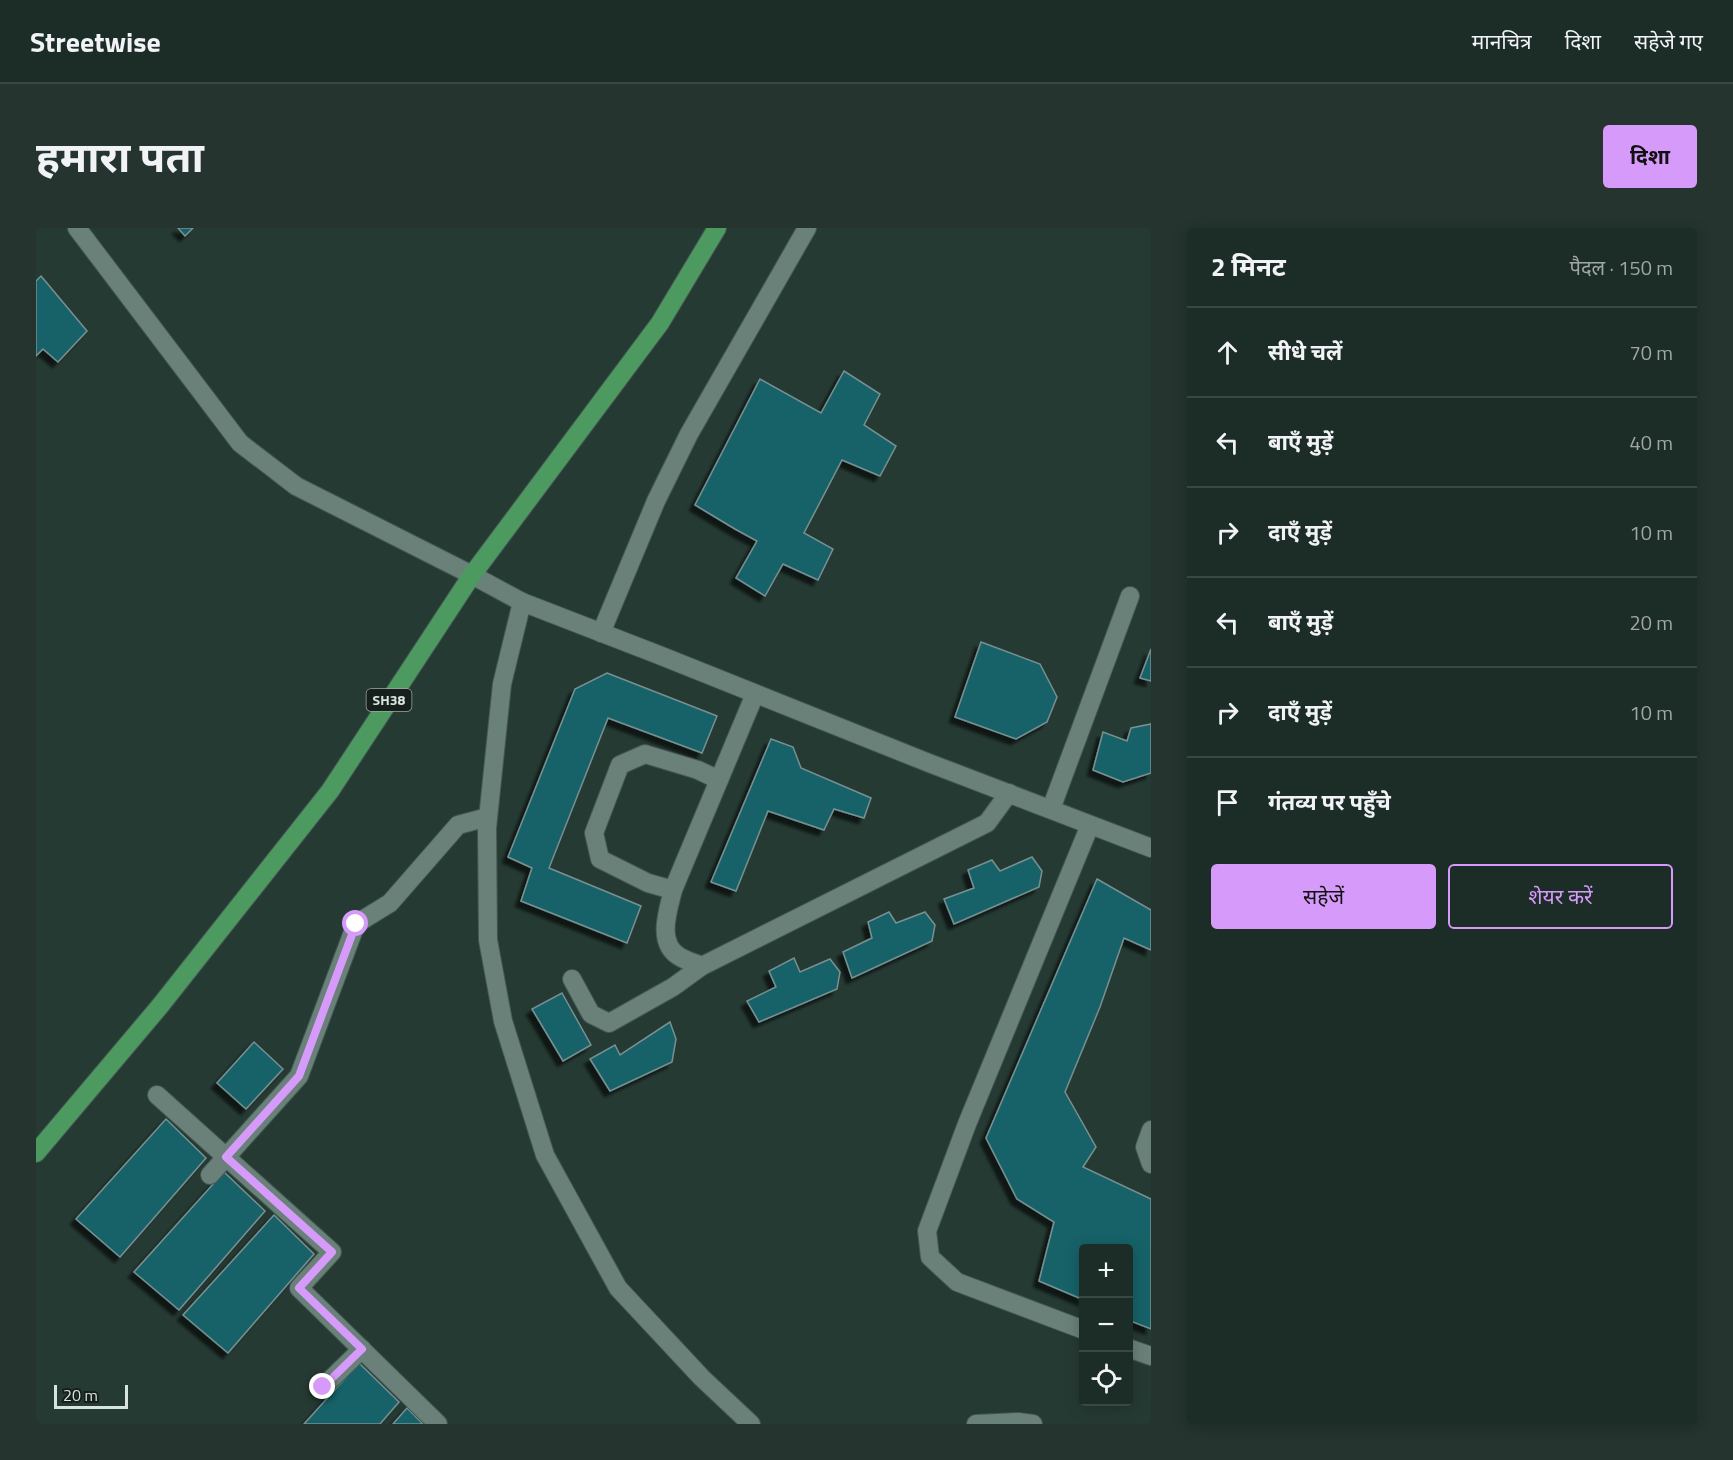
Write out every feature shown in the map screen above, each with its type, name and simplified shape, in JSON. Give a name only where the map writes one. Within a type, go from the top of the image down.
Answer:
[{"type":"main road","name":"SH38","points":[[36,1153],[160,1006],[330,791],[472,574],[660,323],[717,228]]},
{"type":"street","points":[[77,228],[240,443],[296,486],[472,574],[522,602],[1151,848]]},
{"type":"street","points":[[601,633],[656,501],[689,434],[807,228]]},
{"type":"street","points":[[1051,809],[1130,596]]},
{"type":"street","points":[[522,602],[502,684],[488,817],[488,940],[503,1021],[545,1155],[618,1288],[702,1378],[751,1424]]},
{"type":"street","points":[[702,966],[678,956],[666,939],[666,916],[673,890],[754,694]]},
{"type":"street","points":[[673,890],[648,883],[600,859],[594,833],[620,765],[645,754],[698,770],[719,780]]},
{"type":"street","points":[[572,979],[591,1014],[609,1023],[673,987],[702,966],[987,824],[1009,793]]},
{"type":"street","points":[[210,1175],[299,1076],[356,924],[390,903],[458,825],[488,817]]},
{"type":"street","points":[[1079,1328],[957,1282],[930,1257],[927,1231],[967,1124],[1090,825]]},
{"type":"street","points":[[157,1095],[332,1252],[299,1288],[438,1424]]},
{"type":"street","points":[[1151,1130],[1145,1147],[1151,1164]]},
{"type":"street","points":[[323,1387],[362,1349]]},
{"type":"street","points":[[1133,1350],[1151,1356]]},
{"type":"street","points":[[976,1424],[1018,1422],[1033,1424]]},
{"type":"building","points":[[178,228],[193,228],[185,236]]},
{"type":"building","points":[[41,276],[87,331],[58,362],[43,349],[36,356],[36,281]]},
{"type":"building","points":[[844,371],[880,394],[864,425],[896,446],[880,476],[842,460],[804,533],[833,549],[818,580],[783,564],[765,596],[736,578],[757,541],[695,505],[760,379],[821,413]]},
{"type":"building","points":[[981,642],[1040,664],[1057,697],[1047,722],[1016,739],[955,717]]},
{"type":"building","points":[[1151,649],[1151,681],[1140,678]]},
{"type":"building","points":[[607,673],[717,716],[702,753],[608,718],[549,868],[641,906],[627,943],[521,901],[532,868],[508,857],[575,689]]},
{"type":"building","points":[[1151,724],[1151,773],[1123,782],[1093,770],[1103,732],[1127,741],[1131,728]]},
{"type":"building","points":[[771,739],[793,747],[801,768],[871,798],[864,818],[834,809],[824,830],[768,811],[736,891],[711,882]]},
{"type":"building","points":[[1032,857],[1042,871],[1039,887],[954,924],[944,899],[974,888],[968,870],[992,860],[1000,871]]},
{"type":"building","points":[[1097,879],[1151,910],[1151,950],[1124,938],[1100,1007],[1065,1092],[1096,1147],[1083,1167],[1151,1199],[1151,1329],[1133,1322],[1133,1244],[1079,1244],[1079,1298],[1039,1281],[1054,1222],[1017,1199],[986,1138]]},
{"type":"building","points":[[889,912],[896,923],[925,912],[935,925],[932,941],[852,978],[843,952],[872,938],[868,922]]},
{"type":"building","points":[[794,958],[800,972],[830,959],[840,972],[837,989],[759,1022],[747,1001],[776,987],[769,971]]},
{"type":"building","points":[[562,993],[591,1045],[563,1061],[532,1009]]},
{"type":"building","points":[[670,1022],[676,1039],[672,1062],[610,1091],[590,1059],[615,1045],[620,1055]]},
{"type":"building","points":[[254,1042],[283,1069],[246,1109],[217,1083]]},
{"type":"building","points":[[166,1119],[206,1158],[120,1257],[76,1219]]},
{"type":"building","points":[[224,1172],[265,1211],[179,1310],[134,1272]]},
{"type":"building","points":[[274,1215],[314,1254],[228,1353],[183,1315]]},
{"type":"building","points":[[359,1363],[399,1402],[380,1424],[304,1424]]},
{"type":"building","points":[[407,1408],[423,1424],[393,1424]]},
{"type":"route","points":[[323,1387],[362,1349],[299,1288],[332,1252],[226,1157],[299,1076],[356,924]]}]
